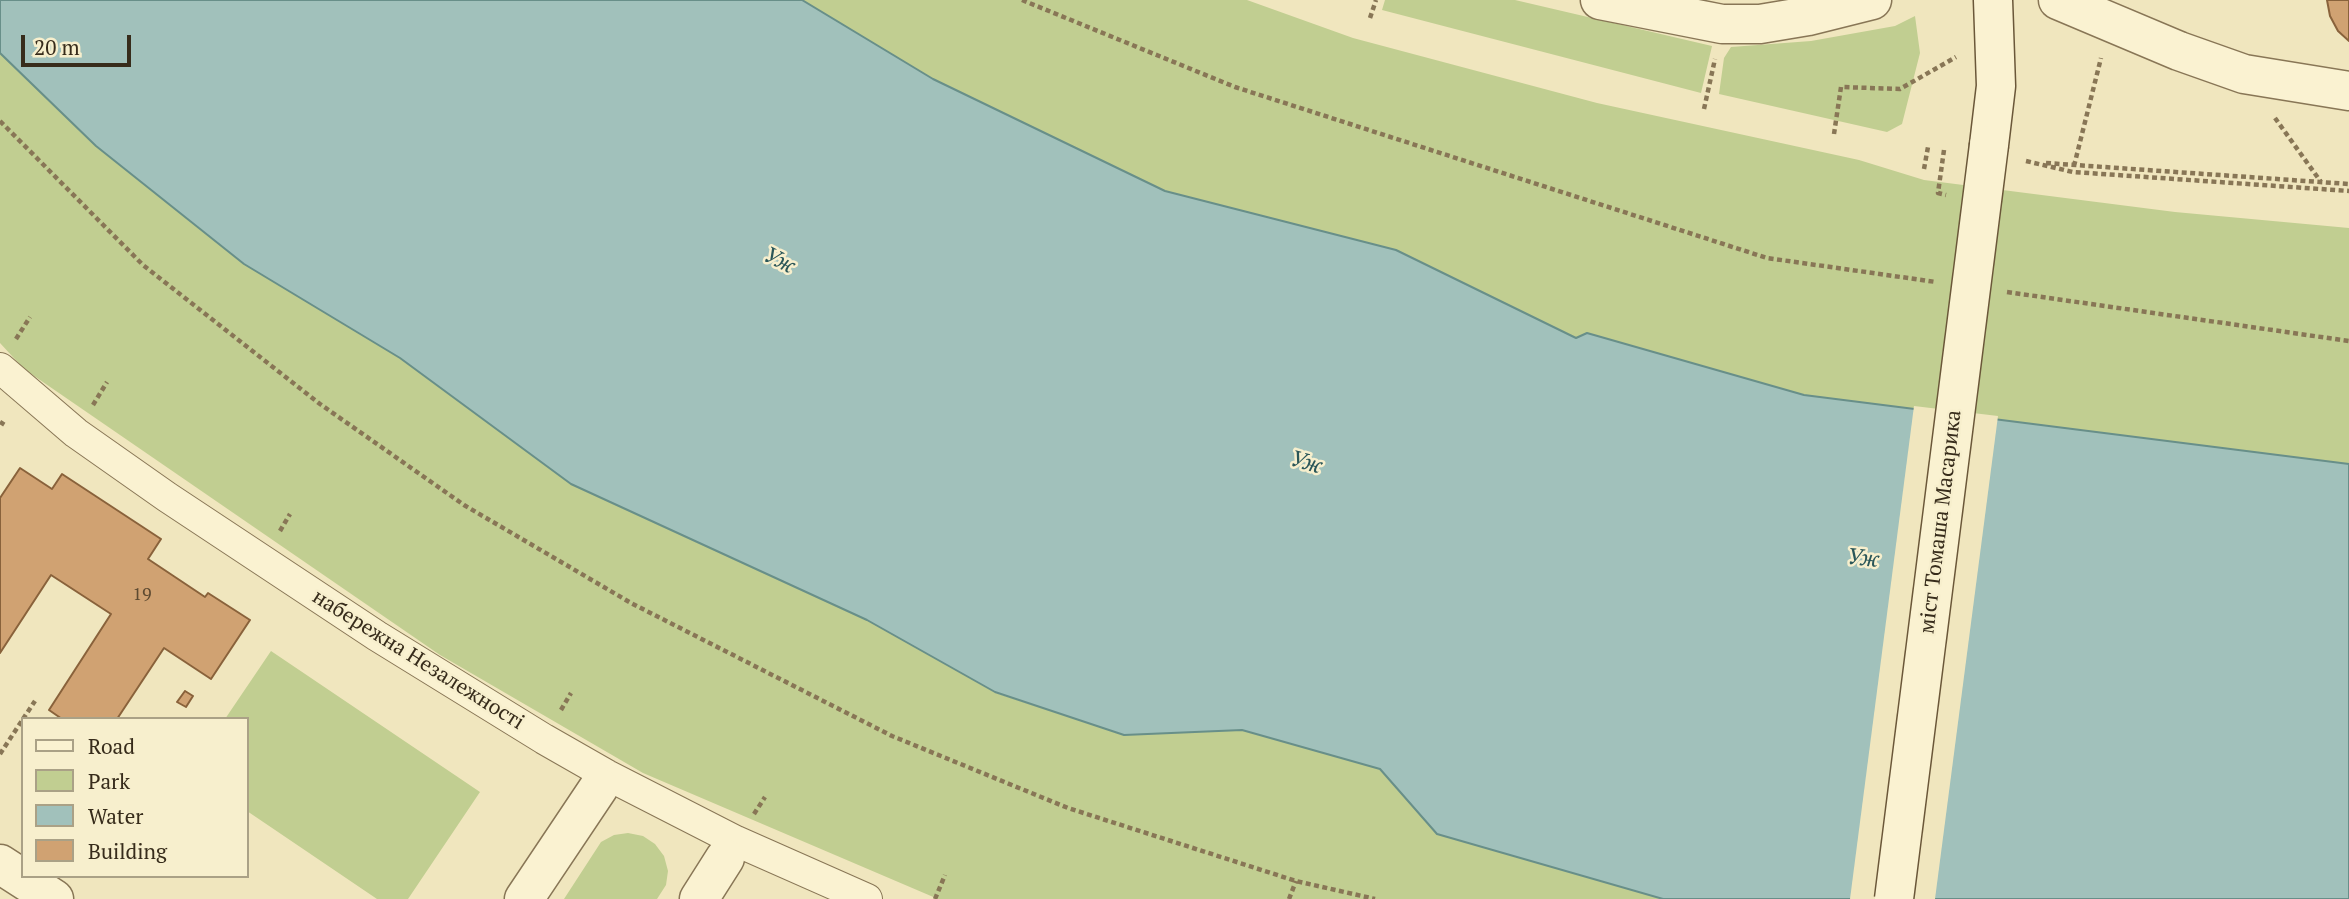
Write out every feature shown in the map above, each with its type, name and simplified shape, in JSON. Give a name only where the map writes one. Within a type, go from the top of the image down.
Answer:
[{"type":"main road","points":[[1600,0],[1722,24],[1760,24],[1808,16],[1872,0]]},
{"type":"main road","points":[[1993,0],[1996,86]]},
{"type":"main road","points":[[1996,86],[2022,0]]},
{"type":"main road","points":[[2058,0],[2179,51],[2244,74],[2349,90]]},
{"type":"main road","name":"міст Томаша Масарика","points":[[1894,899],[1996,86]]},
{"type":"main road","points":[[524,899],[603,781]]},
{"type":"main road","points":[[699,899],[731,849]]},
{"type":"main road","points":[[0,864],[21,878]]},
{"type":"main road","points":[[22,878],[54,899]]},
{"type":"street","name":"набережна Незалежності","points":[[0,368],[76,433],[262,562],[544,739],[603,781],[731,849],[867,899]]},
{"type":"path","points":[[1022,0],[1235,87],[1767,258],[1947,283]]},
{"type":"path","points":[[1370,18],[1376,0]]},
{"type":"path","points":[[1834,134],[1841,87],[1900,89],[1963,54]]},
{"type":"path","points":[[2074,166],[2102,54]]},
{"type":"path","points":[[1704,109],[1714,62]]},
{"type":"path","points":[[0,121],[143,265],[320,404],[464,505],[631,603],[892,736],[1068,808],[1296,881],[1375,899]]},
{"type":"path","points":[[1924,170],[1928,147]]},
{"type":"path","points":[[1938,193],[1944,150]]},
{"type":"path","points":[[2349,184],[2025,161],[2073,172],[2349,191]]},
{"type":"path","points":[[2003,291],[2349,341]]},
{"type":"path","points":[[24,717],[35,701]]},
{"type":"path","points":[[0,754],[21,722]]},
{"type":"path","points":[[935,899],[945,875]]},
{"type":"path","points":[[1289,899],[1296,881]]},
{"type":"green space","points":[[802,0],[1247,0],[1353,38],[1597,103],[1859,160],[1924,180],[2175,212],[2349,228],[2349,464],[1804,395],[1587,334],[1576,338],[1396,250],[1165,191],[933,79]]},
{"type":"green space","points":[[1385,0],[1515,0],[1712,46],[1701,93],[1382,10]]},
{"type":"green space","points":[[1915,16],[1920,53],[1902,124],[1887,132],[1719,94],[1724,58],[1731,47],[1811,41],[1895,26]]},
{"type":"green space","points":[[0,53],[96,146],[244,264],[721,552],[867,620],[996,693],[1124,735],[1242,730],[1381,769],[1437,834],[1663,899],[938,899],[643,773],[440,655],[24,369],[0,343]]},
{"type":"green space","points":[[271,651],[480,792],[408,899],[377,899],[248,812],[248,717],[226,717]]},
{"type":"green space","points":[[628,833],[643,836],[655,844],[664,856],[668,871],[666,885],[657,899],[564,899],[601,842],[614,835]]},
{"type":"water","name":"Уж","points":[[0,0],[802,0],[933,79],[1165,191],[1396,250],[1576,338],[1587,333],[1804,395],[2349,464],[2349,899],[1663,899],[1437,834],[1380,769],[1242,730],[1124,735],[995,692],[867,620],[571,484],[400,358],[244,264],[96,146],[0,53]]},
{"type":"pier","points":[[1914,406],[1998,416],[1935,899],[1850,899]]},
{"type":"building","points":[[2327,0],[2349,0],[2349,41],[2338,31],[2330,16]]},
{"type":"building","points":[[20,468],[52,489],[62,474],[161,539],[148,559],[205,597],[208,593],[250,620],[211,679],[164,648],[118,717],[59,717],[49,710],[111,614],[51,575],[0,653],[0,498]]},
{"type":"building","points":[[185,691],[193,696],[186,707],[177,702]]}]
